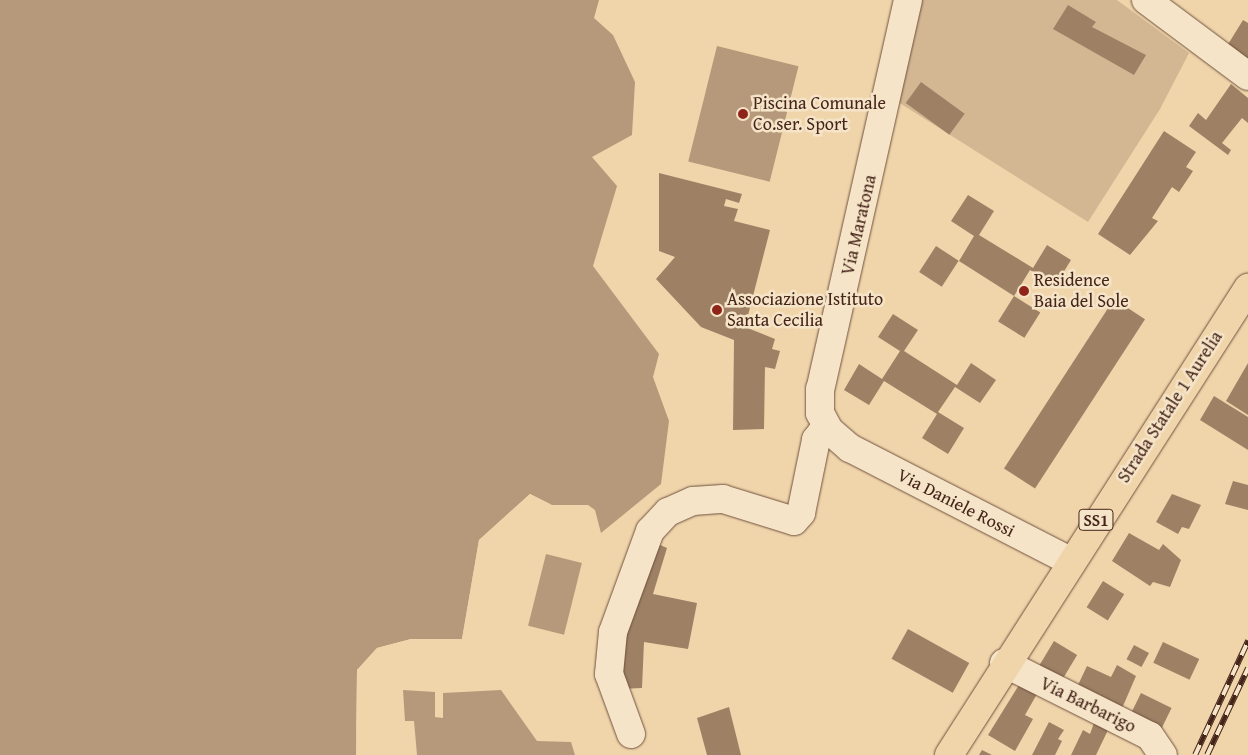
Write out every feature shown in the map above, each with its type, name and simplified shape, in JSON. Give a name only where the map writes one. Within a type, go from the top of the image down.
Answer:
[{"type":"main road","name":"Strada Statale 1 Aurelia","points":[[949,755],[1004,664],[1248,288]]},
{"type":"street","name":"Via Maratona","points":[[834,435],[820,413],[820,389],[908,0]]},
{"type":"street","points":[[1146,0],[1248,76]]},
{"type":"street","name":"Via Daniele Rossi","points":[[834,435],[1070,561]]},
{"type":"street","points":[[631,734],[609,674],[614,632],[650,531],[668,512],[693,501],[723,499],[794,521],[801,513],[816,440],[834,435]]},
{"type":"street","name":"Via Barbarigo","points":[[1004,664],[1150,736],[1163,755]]},
{"type":"shaded area","points":[[0,0],[599,0],[594,18],[613,35],[635,82],[632,135],[592,157],[617,186],[593,266],[659,354],[653,377],[669,421],[661,484],[601,533],[595,510],[588,505],[552,505],[530,494],[479,540],[462,639],[411,639],[377,648],[357,670],[356,755],[0,755]]},
{"type":"shaded area","points":[[922,0],[1117,0],[1189,53],[1160,109],[1088,222],[898,102]]},
{"type":"shaded area","name":"Piscina Comunale Co.ser. Sport","points":[[717,46],[799,66],[770,182],[688,161]]},
{"type":"shaded area","points":[[546,554],[582,563],[564,635],[528,626]]},
{"type":"shaded area","points":[[403,690],[435,692],[435,717],[443,718],[443,693],[501,690],[537,741],[571,742],[575,755],[417,755],[414,721],[405,721]]},
{"type":"pier","points":[[530,494],[552,505],[531,497],[482,541],[464,641],[412,641],[378,650],[359,671],[356,755],[357,670],[377,648],[411,639],[462,639],[479,540]]},
{"type":"building","points":[[1068,5],[1096,22],[1092,27],[1146,55],[1134,75],[1053,29]]},
{"type":"building","points":[[1243,20],[1248,23],[1248,59],[1227,46]]},
{"type":"building","points":[[921,82],[965,114],[949,135],[906,103]]},
{"type":"building","points":[[1231,84],[1248,98],[1248,123],[1242,118],[1222,143],[1231,150],[1228,155],[1189,126],[1198,113],[1206,120]]},
{"type":"building","points":[[1164,131],[1196,152],[1186,167],[1193,171],[1179,192],[1172,187],[1152,218],[1158,221],[1130,255],[1098,234]]},
{"type":"building","name":"Associazione Istituto Santa Cecilia","points":[[659,173],[742,194],[739,203],[726,199],[724,206],[738,209],[734,221],[770,230],[745,327],[775,339],[772,349],[780,351],[775,369],[765,367],[764,429],[733,430],[734,340],[701,327],[656,279],[675,257],[659,251]]},
{"type":"building","points":[[968,195],[994,211],[979,235],[1033,268],[1047,245],[1071,260],[1055,286],[1030,270],[1014,296],[959,261],[974,236],[951,221]]},
{"type":"building","points":[[936,246],[959,261],[942,287],[919,272]]},
{"type":"building","points":[[1014,296],[1040,312],[1024,338],[998,321]]},
{"type":"building","points":[[1114,299],[1145,319],[1035,489],[1004,468]]},
{"type":"building","points":[[893,314],[918,330],[904,351],[957,385],[971,363],[996,380],[980,403],[955,387],[938,412],[964,428],[948,454],[922,438],[937,414],[884,381],[869,405],[844,390],[859,364],[882,379],[900,351],[878,337]]},
{"type":"building","points":[[1248,363],[1248,415],[1226,401]]},
{"type":"building","points":[[1214,396],[1248,417],[1248,450],[1200,420]]},
{"type":"building","points":[[1233,481],[1248,485],[1248,510],[1225,504]]},
{"type":"building","points":[[1172,494],[1201,505],[1189,529],[1182,527],[1178,534],[1156,522]]},
{"type":"building","points":[[1129,533],[1159,550],[1163,544],[1181,560],[1170,587],[1153,582],[1150,586],[1112,561]]},
{"type":"building","points":[[651,541],[667,548],[653,594],[697,603],[688,649],[644,642],[642,688],[620,689],[620,651]]},
{"type":"building","points":[[1103,581],[1124,594],[1108,621],[1087,607]]},
{"type":"building","points":[[908,629],[969,663],[953,693],[892,659]]},
{"type":"building","points":[[1054,641],[1077,655],[1059,685],[1036,671]]},
{"type":"building","points":[[1163,642],[1199,659],[1190,680],[1153,663]]},
{"type":"building","points":[[1134,645],[1149,653],[1141,667],[1126,659]]},
{"type":"building","points":[[1117,665],[1136,676],[1120,713],[1104,705],[1107,699],[1078,685],[1087,666],[1111,677]]},
{"type":"building","points":[[1019,685],[1037,694],[1025,715],[1033,719],[1015,751],[988,735]]},
{"type":"building","points":[[1141,693],[1172,708],[1160,731],[1130,716]]},
{"type":"building","points":[[729,707],[741,755],[707,755],[697,718]]},
{"type":"building","points":[[1049,722],[1064,730],[1058,739],[1062,741],[1055,755],[1032,755]]},
{"type":"building","points":[[1094,723],[1108,730],[1096,755],[1071,755],[1083,730],[1090,734]]},
{"type":"building","points":[[982,750],[992,755],[979,755]]},
{"type":"railway","points":[[1195,755],[1248,641]]},
{"type":"railway","points":[[1207,755],[1248,668]]},
{"type":"place","name":"Piscina Comunale Co.ser. Sport","points":[[743,114]]},
{"type":"place","name":"Residence Baia del Sole","points":[[1024,291]]},
{"type":"place","name":"Associazione Istituto Santa Cecilia","points":[[717,310]]}]
